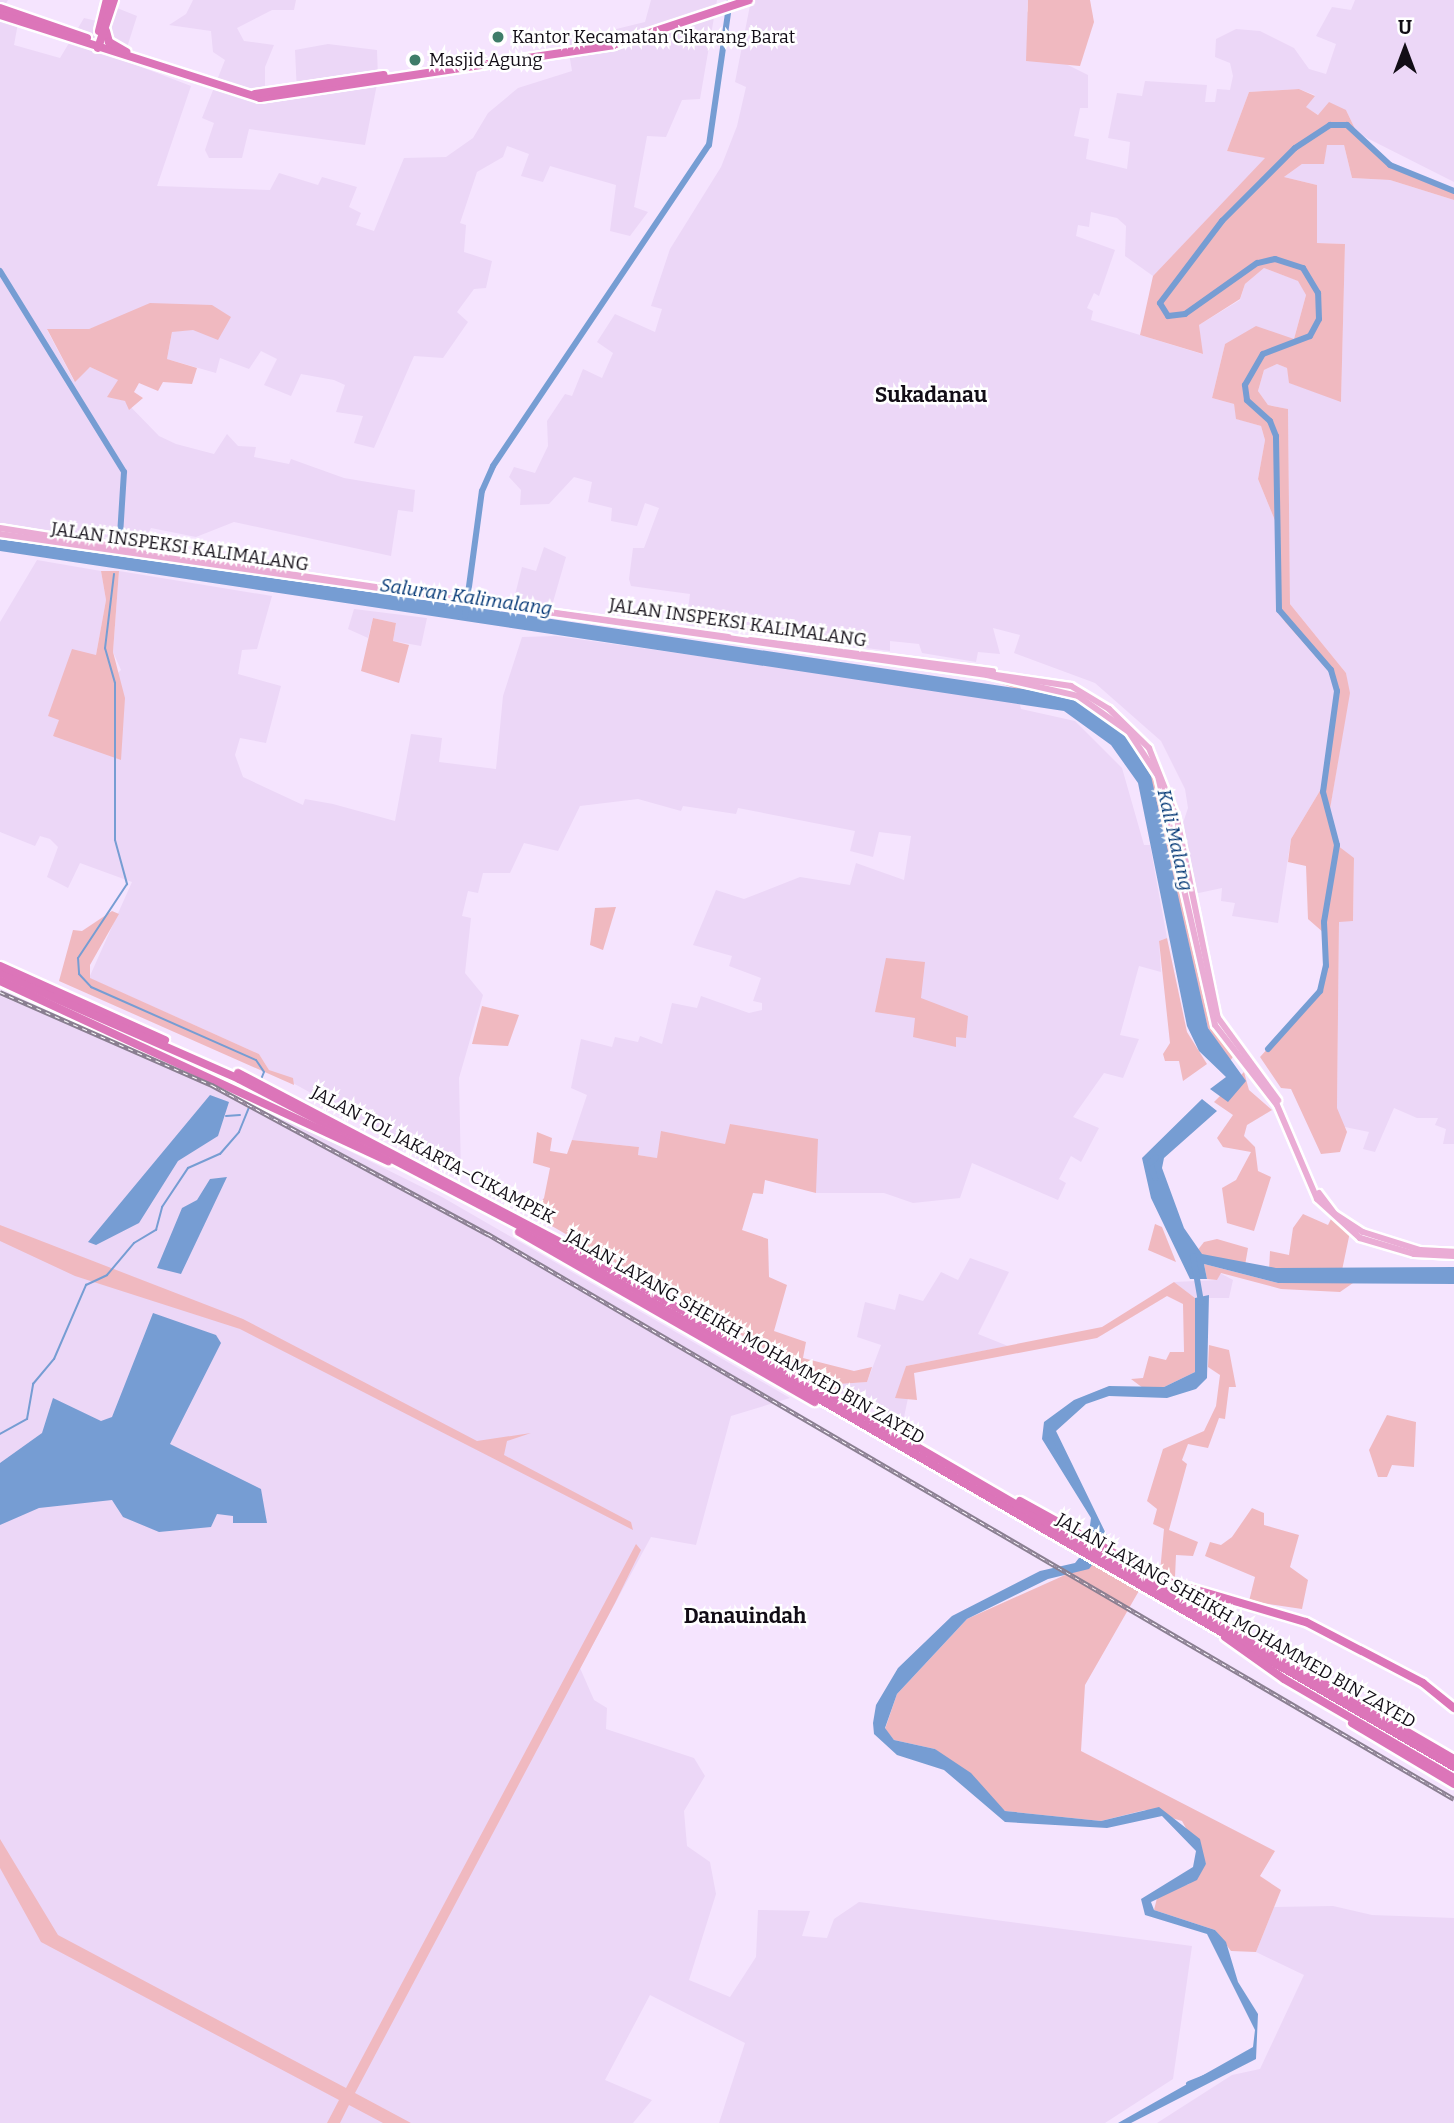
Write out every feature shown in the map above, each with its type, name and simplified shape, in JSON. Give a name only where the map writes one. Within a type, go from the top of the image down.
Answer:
[{"type":"highway","points":[[107,0],[106,39],[126,52]]},
{"type":"highway","points":[[97,45],[114,0]]},
{"type":"highway","points":[[2,12],[249,98],[645,37],[725,6],[748,0]]},
{"type":"highway","points":[[2,12],[66,31],[97,45],[256,94],[394,77]]},
{"type":"highway","points":[[66,31],[89,33],[105,20]]},
{"type":"highway","name":"JALAN TOL JAKARTA–CIKAMPEK","points":[[0,970],[267,1086],[511,1213],[1117,1558]]},
{"type":"highway","name":"JALAN LAYANG SHEIKH MOHAMMED BIN ZAYED","points":[[0,970],[239,1079],[521,1227],[1454,1763]]},
{"type":"highway","name":"JALAN TOL JAKARTA–CIKAMPEK","points":[[0,981],[260,1097],[503,1222],[1225,1637],[1454,1775]]},
{"type":"highway","points":[[1117,1558],[1454,1763]]},
{"type":"highway","points":[[1117,1558],[1176,1585],[1306,1622],[1451,1701],[1454,1708]]},
{"type":"highway","points":[[1225,1637],[1315,1698],[1454,1784]]},
{"type":"highway","points":[[1315,1698],[1454,1775]]},
{"type":"main road","name":"JALAN INSPEKSI KALIMALANG","points":[[0,528],[190,561],[460,601],[892,662],[995,671],[1079,694],[1107,711],[1137,742],[1158,776],[1189,885],[1216,1018],[1239,1055],[1258,1075],[1277,1105],[1317,1199],[1340,1225],[1369,1238],[1414,1254],[1454,1254]]},
{"type":"main road","name":"JALAN INSPEKSI KALIMALANG","points":[[0,534],[112,548]]},
{"type":"main road","name":"JALAN INSPEKSI KALIMALANG","points":[[958,669],[1079,694]]},
{"type":"main road","points":[[987,675],[995,671]]},
{"type":"shaded area","points":[[0,0],[8,0],[0,15]]},
{"type":"shaded area","points":[[193,0],[296,0],[294,10],[272,10],[237,28],[244,41],[274,45],[265,67],[265,96],[297,93],[295,50],[328,44],[377,50],[378,79],[365,145],[249,129],[242,158],[209,158],[205,150],[214,123],[202,118],[225,60],[213,52],[211,31],[169,25],[186,14]]},
{"type":"shaded area","points":[[651,0],[717,0],[700,99],[682,100],[666,137],[647,136],[634,207],[648,212],[630,236],[610,231],[616,185],[550,166],[543,182],[521,176],[529,154],[507,146],[503,157],[477,172],[460,223],[466,225],[464,252],[492,261],[486,288],[474,289],[457,312],[468,322],[443,358],[414,356],[374,448],[354,443],[363,416],[336,412],[345,385],[334,380],[301,374],[291,396],[264,385],[277,359],[261,351],[249,369],[220,358],[216,373],[167,359],[172,332],[231,317],[140,312],[89,329],[47,330],[74,381],[90,367],[119,380],[108,396],[125,401],[159,436],[176,444],[214,454],[227,434],[238,446],[256,447],[254,457],[289,464],[291,459],[344,478],[415,490],[413,512],[398,510],[391,556],[234,522],[196,537],[151,528],[142,545],[0,525],[0,15],[18,23],[14,45],[60,58],[84,18],[101,22],[107,4],[137,16],[123,60],[191,86],[157,186],[270,190],[279,173],[318,185],[322,177],[357,187],[349,207],[361,213],[356,225],[374,231],[404,158],[446,157],[473,138],[488,113],[518,88],[572,71],[567,41],[645,22]]},
{"type":"shaded area","points":[[751,0],[1028,0],[1027,11],[1062,62],[1088,75],[1088,108],[1080,108],[1074,136],[1089,139],[1086,159],[1127,169],[1130,142],[1108,138],[1117,93],[1142,96],[1145,81],[1207,85],[1205,102],[1215,102],[1217,89],[1230,90],[1233,76],[1230,63],[1215,57],[1216,39],[1236,29],[1260,31],[1294,48],[1309,69],[1326,74],[1336,44],[1316,36],[1332,7],[1351,10],[1355,0],[1454,0],[1454,182],[1357,133],[1346,110],[1319,115],[1305,107],[1315,95],[1299,89],[1249,92],[1227,151],[1266,158],[1153,276],[1125,256],[1126,226],[1117,218],[1091,212],[1089,227],[1078,225],[1076,236],[1115,250],[1099,296],[1094,293],[1087,308],[1093,311],[1091,320],[1202,354],[1199,325],[1240,300],[1245,284],[1264,268],[1299,281],[1306,295],[1294,339],[1225,344],[1212,398],[1234,404],[1237,419],[1261,426],[1265,440],[1258,479],[1276,523],[1277,603],[1285,622],[1336,679],[1324,784],[1291,839],[1278,923],[1232,916],[1235,903],[1221,901],[1222,888],[1194,894],[1180,832],[1188,808],[1185,789],[1161,741],[1095,683],[1014,653],[1020,635],[993,628],[1000,654],[978,652],[976,662],[922,653],[919,644],[890,641],[890,651],[686,625],[690,594],[631,586],[629,579],[633,548],[644,548],[659,508],[645,503],[637,526],[611,521],[612,508],[588,502],[592,482],[574,477],[549,504],[520,505],[521,490],[509,477],[514,467],[535,473],[548,446],[547,421],[565,394],[572,396],[583,369],[602,378],[613,353],[597,342],[615,314],[655,332],[662,309],[651,306],[670,249],[721,167],[737,126],[746,87],[735,82]]},
{"type":"shaded area","points":[[1028,0],[1090,0],[1094,22],[1080,66],[1026,61]]},
{"type":"shaded area","points":[[1299,89],[1315,96],[1306,107],[1318,115],[1329,102],[1346,110],[1357,133],[1390,165],[1454,192],[1454,200],[1390,180],[1352,178],[1344,145],[1327,145],[1324,164],[1302,164],[1284,177],[1317,185],[1317,243],[1345,244],[1341,402],[1289,383],[1287,368],[1277,364],[1264,370],[1258,391],[1268,405],[1288,409],[1290,604],[1346,673],[1350,693],[1330,809],[1337,845],[1354,858],[1353,921],[1339,922],[1337,1108],[1347,1132],[1340,1152],[1321,1154],[1291,1089],[1281,1088],[1260,1057],[1320,991],[1326,966],[1324,933],[1308,919],[1306,866],[1288,862],[1291,839],[1324,784],[1336,679],[1285,622],[1277,603],[1276,523],[1258,479],[1265,440],[1261,426],[1236,419],[1234,404],[1212,398],[1225,344],[1256,326],[1294,339],[1306,295],[1298,281],[1264,268],[1245,284],[1240,299],[1199,325],[1203,354],[1140,335],[1153,276],[1265,158],[1227,151],[1249,92]]},
{"type":"shaded area","points":[[1326,145],[1344,145],[1352,178],[1390,180],[1454,200],[1454,1144],[1443,1144],[1446,1129],[1435,1125],[1438,1118],[1417,1118],[1394,1108],[1375,1152],[1363,1149],[1369,1132],[1340,1126],[1337,1108],[1339,921],[1353,921],[1354,859],[1337,845],[1330,809],[1349,693],[1346,673],[1290,604],[1288,409],[1268,405],[1258,391],[1264,370],[1277,364],[1287,368],[1290,383],[1341,401],[1345,244],[1317,243],[1317,185],[1284,177],[1302,164],[1324,164]]},
{"type":"shaded area","points":[[150,303],[212,305],[231,317],[218,340],[193,330],[172,332],[167,359],[197,368],[192,384],[163,382],[158,391],[139,383],[134,392],[143,398],[129,410],[125,401],[107,397],[118,380],[90,367],[75,382],[47,329],[89,329]]},
{"type":"shaded area","points":[[544,547],[566,557],[551,609],[513,603],[522,567],[536,571]]},
{"type":"shaded area","points":[[37,560],[101,571],[106,600],[96,655],[53,737],[121,670],[113,652],[119,571],[272,596],[257,649],[242,650],[238,674],[281,686],[266,743],[240,738],[235,755],[243,777],[303,805],[305,799],[395,821],[411,734],[442,738],[439,762],[496,769],[503,696],[522,637],[556,636],[1019,701],[1021,709],[1075,721],[1122,768],[1144,845],[1150,845],[1167,938],[1159,941],[1161,972],[1139,966],[1120,1035],[1139,1039],[1123,1078],[1104,1073],[1073,1117],[1099,1128],[1081,1162],[1071,1156],[1059,1179],[1066,1183],[1058,1200],[972,1163],[960,1198],[913,1203],[884,1193],[816,1193],[813,1182],[731,1124],[725,1144],[657,1158],[638,1155],[639,1147],[572,1140],[587,1095],[571,1088],[581,1039],[612,1047],[615,1037],[638,1042],[640,1036],[662,1044],[672,1003],[697,1008],[701,996],[749,1013],[762,1010],[762,1003],[753,1001],[761,978],[729,966],[732,956],[693,945],[716,890],[744,899],[800,877],[850,885],[856,863],[904,880],[911,836],[879,832],[873,857],[850,851],[855,831],[738,808],[736,814],[683,806],[681,811],[638,799],[580,806],[558,851],[524,843],[510,873],[483,873],[478,893],[468,891],[462,916],[471,918],[465,973],[483,995],[459,1078],[461,1175],[269,1070],[259,1054],[89,978],[132,882],[80,863],[68,888],[47,877],[58,847],[50,839],[40,836],[35,846],[0,832],[0,622]]},
{"type":"shaded area","points":[[101,571],[119,571],[113,652],[125,698],[121,760],[53,736],[59,720],[48,716],[72,649],[96,655],[106,600]]},
{"type":"shaded area","points":[[481,606],[1025,675],[1071,686],[1109,709],[1163,774],[1218,1018],[1277,1098],[1307,1170],[1279,1108],[1235,1054],[1230,1061],[1208,1028],[1138,751],[1111,723],[994,681]]},
{"type":"shaded area","points":[[354,609],[427,618],[421,646],[393,641],[396,623],[373,618],[368,638],[348,629]]},
{"type":"shaded area","points":[[373,618],[396,623],[393,641],[409,645],[399,683],[361,671]]},
{"type":"shaded area","points":[[616,907],[603,950],[590,945],[595,908]]},
{"type":"shaded area","points":[[112,911],[119,914],[90,965],[90,978],[259,1054],[269,1070],[293,1078],[294,1085],[59,981],[73,930],[82,931]]},
{"type":"shaded area","points":[[1167,938],[1187,1032],[1207,1064],[1183,1081],[1179,1061],[1165,1061],[1163,1054],[1170,1043],[1159,941]]},
{"type":"shaded area","points":[[886,958],[925,962],[921,998],[968,1016],[966,1038],[956,1037],[956,1047],[913,1037],[915,1018],[875,1012]]},
{"type":"shaded area","points":[[0,996],[202,1078],[442,1197],[790,1398],[731,1416],[696,1545],[651,1537],[580,1668],[594,1700],[607,1708],[606,1729],[694,1758],[705,1776],[684,1811],[687,1846],[710,1862],[716,1894],[689,1980],[730,1997],[756,1957],[758,1910],[810,1911],[802,1936],[827,1938],[834,1919],[859,1902],[1192,1946],[1173,2079],[1105,2123],[719,2123],[745,2043],[650,1995],[605,2080],[652,2100],[633,2123],[0,2123]]},
{"type":"shaded area","points":[[482,1006],[519,1015],[508,1046],[472,1044]]},
{"type":"shaded area","points":[[1244,1072],[1249,1090],[1272,1110],[1247,1125],[1244,1136],[1255,1147],[1258,1171],[1271,1177],[1254,1231],[1227,1223],[1222,1188],[1236,1180],[1251,1152],[1223,1147],[1217,1138],[1233,1115],[1214,1102]]},
{"type":"shaded area","points":[[730,1124],[818,1139],[816,1193],[765,1180],[763,1194],[753,1193],[742,1230],[768,1239],[769,1277],[787,1285],[774,1331],[806,1342],[803,1358],[854,1371],[872,1367],[867,1382],[839,1384],[838,1391],[531,1214],[544,1198],[550,1168],[533,1163],[537,1132],[552,1138],[550,1151],[567,1154],[572,1140],[639,1147],[638,1155],[657,1158],[661,1131],[725,1144]]},
{"type":"shaded area","points":[[1303,1214],[1328,1225],[1332,1217],[1350,1232],[1341,1275],[1269,1271],[1270,1251],[1289,1255],[1293,1228]]},
{"type":"shaded area","points":[[1155,1224],[1162,1227],[1176,1262],[1148,1250]]},
{"type":"shaded area","points":[[0,1225],[243,1319],[477,1441],[531,1433],[507,1441],[504,1455],[631,1522],[633,1530],[240,1329],[75,1276],[0,1241]]},
{"type":"shaded area","points":[[1217,1239],[1248,1248],[1244,1271],[1193,1256],[1204,1242]]},
{"type":"shaded area","points":[[970,1258],[1009,1272],[978,1334],[1008,1346],[906,1366],[896,1398],[908,1398],[903,1422],[838,1391],[839,1384],[867,1382],[881,1345],[857,1337],[865,1302],[895,1310],[899,1294],[923,1301],[941,1272],[958,1280]]},
{"type":"shaded area","points":[[1204,1264],[1278,1283],[1353,1283],[1340,1292],[1281,1289],[1221,1273],[1217,1280],[1207,1279]]},
{"type":"shaded area","points":[[1220,1273],[1233,1280],[1229,1298],[1195,1298],[1174,1282],[1217,1280]]},
{"type":"shaded area","points":[[1174,1282],[1195,1298],[1198,1359],[1195,1372],[1164,1387],[1143,1388],[1131,1379],[1143,1378],[1149,1356],[1166,1360],[1170,1352],[1184,1352],[1183,1304],[1167,1296],[1097,1338],[914,1373],[917,1400],[895,1398],[906,1366],[1102,1327]]},
{"type":"shaded area","points":[[1209,1345],[1229,1350],[1236,1387],[1229,1387],[1225,1419],[1219,1418],[1208,1448],[1188,1444],[1182,1460],[1187,1464],[1169,1530],[1198,1542],[1193,1556],[1176,1555],[1175,1577],[1160,1572],[1164,1529],[1153,1524],[1157,1509],[1147,1501],[1163,1449],[1204,1431],[1216,1406],[1220,1375],[1208,1367]]},
{"type":"shaded area","points":[[1387,1415],[1416,1422],[1414,1467],[1392,1465],[1387,1477],[1378,1477],[1369,1450]]},
{"type":"shaded area","points":[[1252,1508],[1264,1513],[1264,1525],[1299,1535],[1290,1567],[1308,1580],[1302,1609],[1249,1601],[1255,1577],[1205,1556],[1210,1542],[1221,1545],[1232,1537]]},
{"type":"shaded area","points":[[636,1544],[641,1550],[615,1603],[355,2093],[411,2123],[383,2123],[349,2105],[340,2123],[327,2123],[339,2100],[41,1942],[0,1868],[0,1839],[58,1935],[346,2088]]},
{"type":"shaded area","points":[[1094,1562],[1140,1589],[1085,1685],[1081,1751],[1275,1851],[1260,1876],[1281,1890],[1256,1952],[1231,1951],[1215,1930],[1154,1910],[1158,1894],[1189,1884],[1206,1864],[1182,1821],[1145,1810],[1101,1821],[1005,1811],[935,1749],[894,1740],[885,1729],[897,1694],[967,1619]]},
{"type":"shaded area","points":[[1333,1906],[1372,1915],[1454,1918],[1454,2123],[1157,2123],[1232,2075],[1260,2069],[1304,1975],[1256,1952],[1274,1907]]},
{"type":"water","points":[[0,537],[1069,696],[1126,736],[1151,776],[1208,1028],[1246,1081],[1228,1102],[1210,1089],[1226,1077],[1199,1051],[1187,1026],[1138,783],[1111,745],[1064,711],[0,551]]},
{"type":"water","points":[[210,1095],[229,1102],[218,1136],[178,1161],[139,1223],[96,1245],[88,1242]]},
{"type":"water","points":[[1202,1099],[1217,1111],[1164,1158],[1162,1168],[1184,1228],[1202,1254],[1276,1268],[1454,1267],[1454,1284],[1278,1283],[1204,1264],[1207,1279],[1190,1279],[1151,1198],[1142,1158]]},
{"type":"water","points":[[227,1177],[181,1274],[157,1268],[182,1208],[197,1200],[210,1179]]},
{"type":"water","points":[[1209,1295],[1207,1378],[1196,1389],[1167,1398],[1109,1396],[1086,1404],[1056,1431],[1110,1542],[1089,1569],[1048,1579],[967,1619],[897,1694],[885,1728],[894,1740],[935,1749],[971,1773],[1005,1811],[1101,1821],[1159,1807],[1200,1839],[1206,1864],[1197,1880],[1151,1902],[1154,1910],[1215,1930],[1226,1942],[1238,1982],[1258,2014],[1256,2059],[1131,2123],[1118,2123],[1253,2047],[1255,2030],[1207,1934],[1145,1915],[1141,1899],[1193,1867],[1196,1851],[1162,1816],[1107,1828],[1005,1822],[944,1770],[897,1755],[874,1734],[873,1723],[876,1705],[898,1668],[952,1616],[1040,1571],[1075,1563],[1095,1538],[1089,1533],[1091,1518],[1042,1439],[1044,1422],[1074,1400],[1109,1386],[1164,1387],[1195,1372],[1195,1298]]},
{"type":"water","points":[[153,1313],[216,1335],[221,1343],[170,1444],[261,1489],[267,1523],[233,1523],[233,1516],[217,1514],[211,1527],[159,1532],[123,1517],[112,1500],[39,1508],[0,1525],[0,1463],[42,1433],[53,1398],[101,1421],[112,1417]]},
{"type":"waterway","name":"Saluran Kalimalang","points":[[465,616],[482,491],[493,466],[709,145],[730,0]]},
{"type":"waterway","points":[[1268,1049],[1320,991],[1326,966],[1324,922],[1337,845],[1323,792],[1337,691],[1331,670],[1279,610],[1276,436],[1270,421],[1247,400],[1245,385],[1263,354],[1310,336],[1319,319],[1318,293],[1303,268],[1275,259],[1257,263],[1185,314],[1168,316],[1160,303],[1222,221],[1295,148],[1330,125],[1347,125],[1390,165],[1454,191]]},
{"type":"waterway","points":[[0,271],[124,472],[120,536]]},
{"type":"waterway","points":[[119,543],[120,536]]},
{"type":"waterway","points":[[114,574],[105,648],[115,683],[115,840],[127,884],[78,958],[79,974],[91,987],[256,1060],[264,1072],[260,1082]]},
{"type":"waterway","points":[[0,1434],[27,1419],[33,1384],[54,1359],[86,1285],[107,1275],[134,1243],[156,1230],[162,1207],[188,1168],[220,1154],[239,1132],[251,1103]]},
{"type":"waterway","points":[[226,1116],[240,1115]]},
{"type":"waterway","name":"Kali Malang","points":[[1155,1178],[1150,1163],[1156,1157]]},
{"type":"waterway","points":[[1193,1256],[1201,1302]]},
{"type":"waterway","points":[[1049,1440],[1073,1482]]},
{"type":"waterway","points":[[1189,2084],[1234,2066]]},
{"type":"railway","points":[[0,992],[212,1085],[488,1234],[1454,1799]]},
{"type":"place","name":"Kantor Kecamatan Cikarang Barat","points":[[498,37]]},
{"type":"place","name":"Masjid Agung","points":[[415,60]]},
{"type":"district","name":"Sukadanau","points":[[931,395]]},
{"type":"district","name":"Danauindah","points":[[745,1616]]}]
